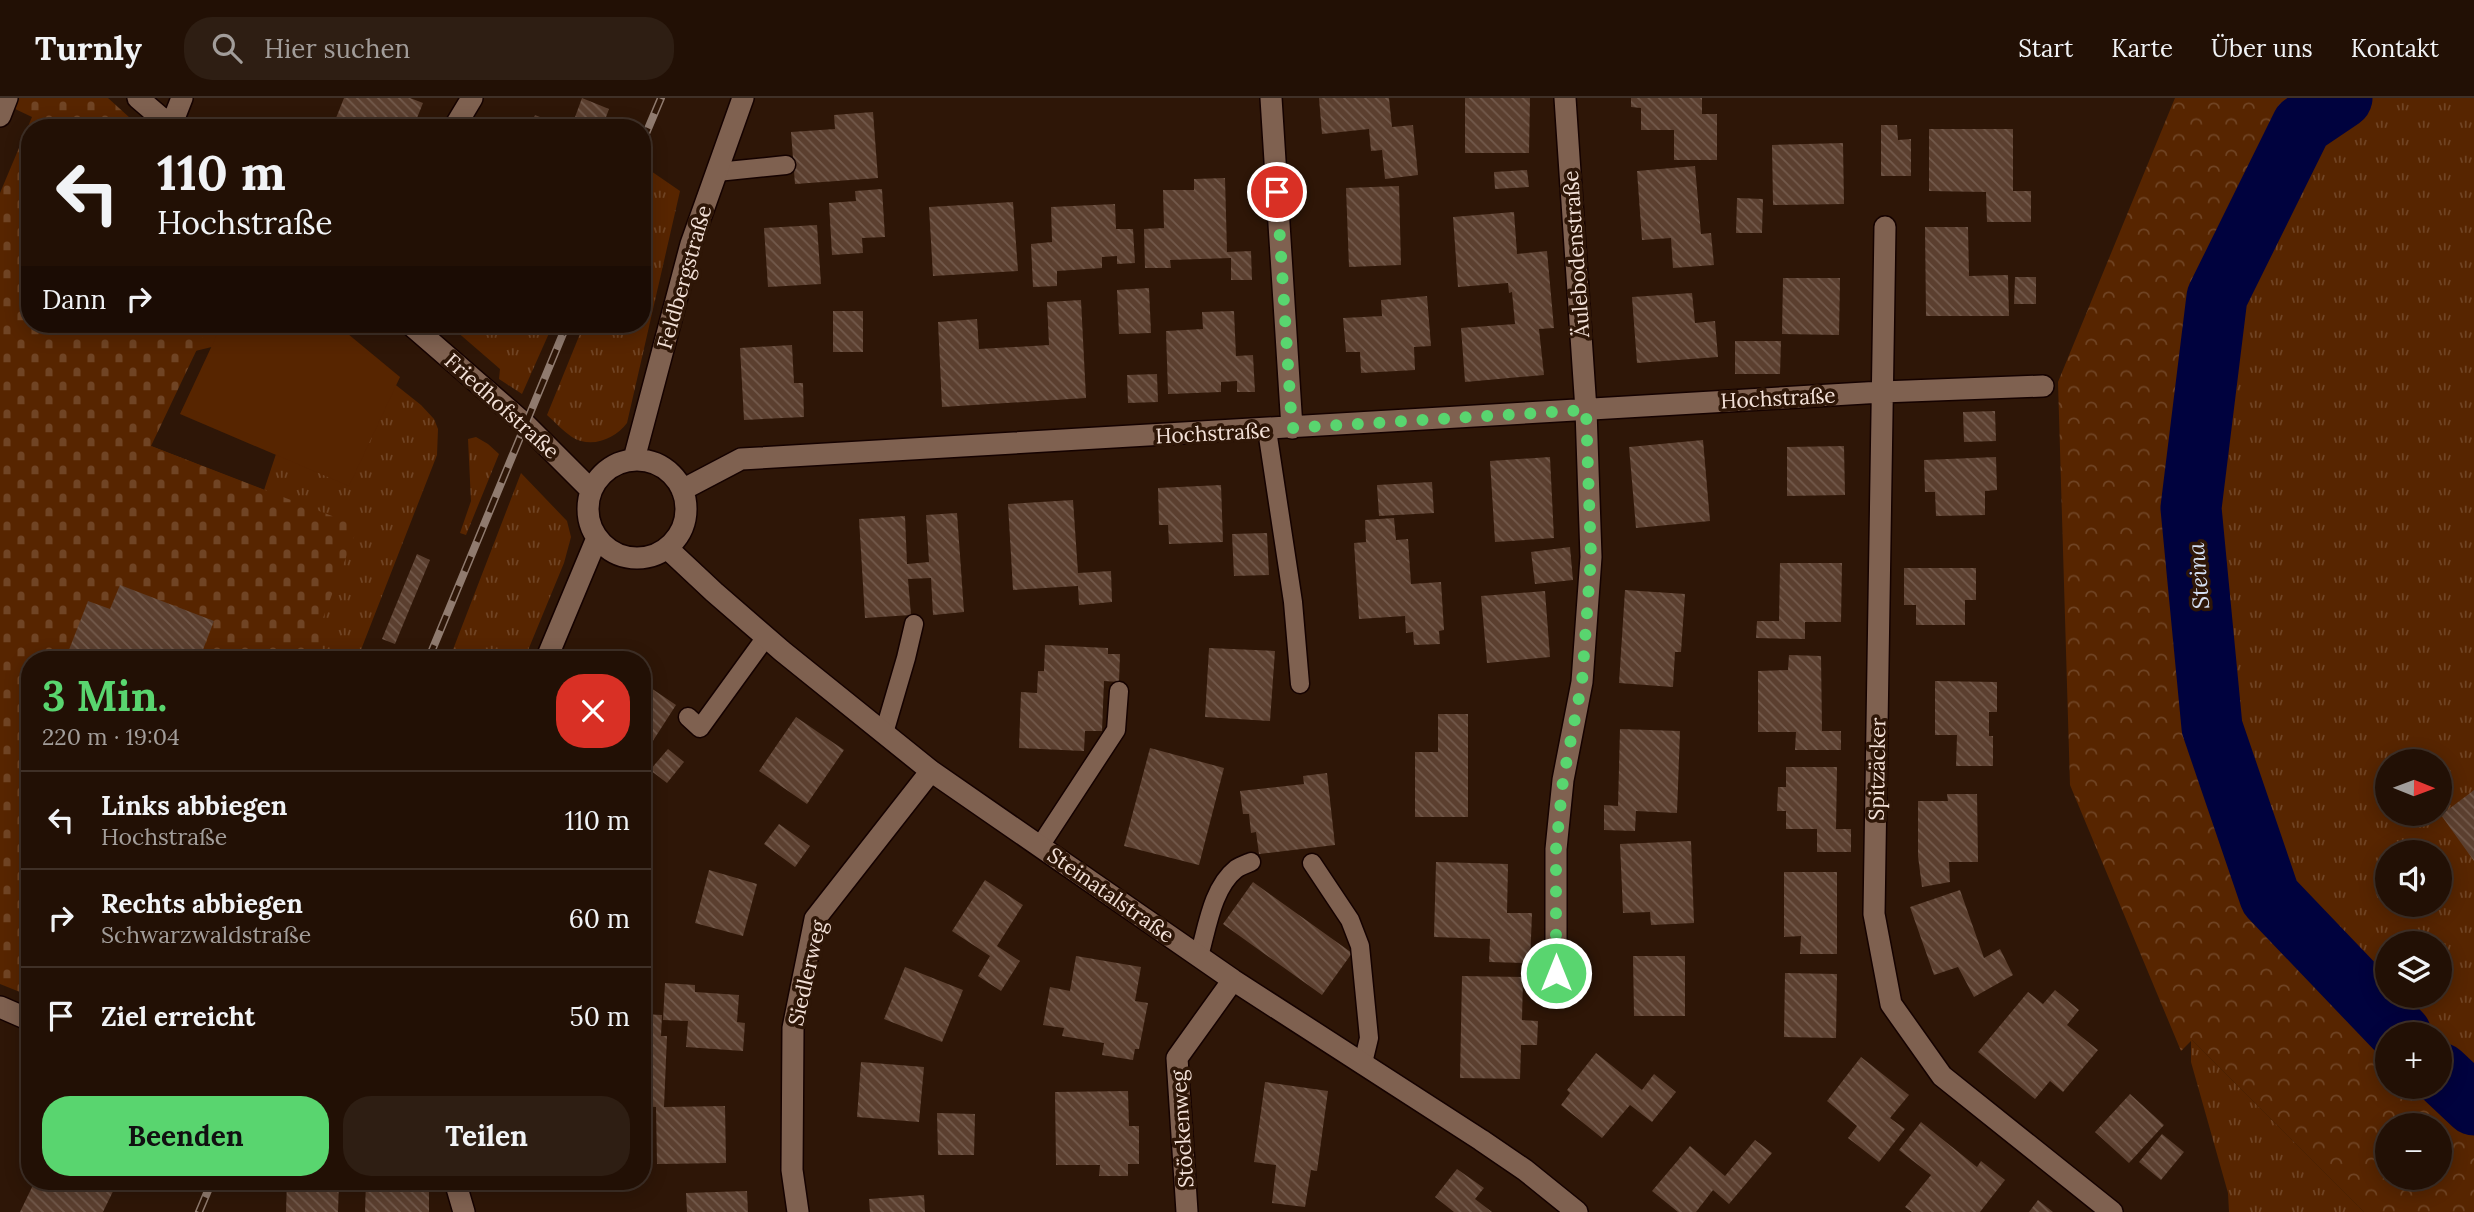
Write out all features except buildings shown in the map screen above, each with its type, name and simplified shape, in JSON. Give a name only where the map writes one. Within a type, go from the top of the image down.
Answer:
[{"type":"street","points":[[0,116],[8,98]]},
{"type":"street","points":[[138,98],[163,119]]},
{"type":"street","points":[[175,119],[183,98]]},
{"type":"street","points":[[459,119],[472,98]]},
{"type":"street","name":"Feldbergstraße","points":[[634,459],[691,244],[743,98]]},
{"type":"street","points":[[1271,98],[1292,428]]},
{"type":"street","name":"Äulebodenstraße","points":[[1556,973],[1556,849],[1563,780],[1582,682],[1591,557],[1586,410],[1565,98]]},
{"type":"street","name":"Spitzäcker","points":[[1885,227],[1874,914],[1891,1004],[1942,1076],[2112,1212]]},
{"type":"street","name":"Friedhofstraße","points":[[420,333],[526,424],[592,490]]},
{"type":"street","name":"Hochstraße","points":[[682,490],[741,459],[1882,392],[2043,386]]},
{"type":"street","points":[[634,459],[663,467],[674,477],[682,490],[686,505],[685,521],[678,536],[667,548],[654,555],[638,558],[622,556],[608,549],[597,538],[590,523],[588,507],[592,490],[608,469],[620,462],[634,459]]},
{"type":"street","points":[[550,651],[597,538]]},
{"type":"street","name":"Steinatalstraße","points":[[667,548],[766,637],[932,771],[1233,980],[1525,1170],[1577,1212]]},
{"type":"street","name":"Siedlerweg","points":[[798,1212],[792,1170],[793,1028],[816,919],[932,771]]},
{"type":"street","name":"Stöckenweg","points":[[1187,1212],[1177,1058],[1233,980]]},
{"type":"street","points":[[0,1007],[21,1016]]},
{"type":"street","points":[[458,1190],[464,1212]]},
{"type":"lane","points":[[717,172],[786,165]]},
{"type":"lane","points":[[1266,430],[1293,602],[1300,684]]},
{"type":"lane","points":[[884,733],[914,624]]},
{"type":"lane","points":[[688,717],[700,728],[766,637]]},
{"type":"lane","points":[[1040,846],[1116,730],[1119,691]]},
{"type":"lane","points":[[1199,956],[1209,918],[1222,885],[1236,869],[1251,862]]},
{"type":"lane","points":[[1312,863],[1350,920],[1360,946],[1369,1038],[1363,1063]]},
{"type":"green space","points":[[17,98],[108,98],[131,119],[31,119],[32,117],[11,107]]},
{"type":"green space","points":[[2175,98],[2335,98],[2253,194],[2195,619],[2236,823],[2375,968],[2375,1008],[2411,1008],[2423,1022],[2375,1022],[2375,1099],[2452,1099],[2452,1055],[2474,1080],[2474,1212],[2364,1212],[2192,1040],[2181,1051],[2070,785],[2058,382]]},
{"type":"green space","points":[[2335,98],[2474,98],[2474,1080],[2452,1055],[2452,1022],[2423,1022],[2411,1008],[2452,1008],[2452,931],[2375,931],[2375,968],[2236,823],[2195,619],[2253,194]]},
{"type":"green space","points":[[21,143],[21,333],[205,333],[151,446],[358,526],[323,618],[321,651],[21,651],[21,992],[0,984],[0,193]]},
{"type":"green space","points":[[651,171],[680,191],[651,318]]},
{"type":"green space","points":[[204,333],[271,333],[195,351]]},
{"type":"green space","points":[[218,333],[347,333],[400,377],[349,486],[180,414]]},
{"type":"green space","points":[[279,333],[343,333],[387,378],[421,405],[434,419],[438,429],[437,455],[361,651],[280,651],[151,446],[264,490],[282,436]]},
{"type":"green space","points":[[458,333],[549,333],[522,394],[499,379],[500,369]]},
{"type":"green space","points":[[580,333],[648,333],[627,423],[616,434],[595,442],[579,440],[569,435],[547,415]]},
{"type":"green space","points":[[476,437],[499,454],[466,535],[460,533],[471,501],[468,439]]},
{"type":"green space","points":[[521,473],[567,521],[571,537],[564,563],[528,651],[452,651]]},
{"type":"green space","points":[[2191,1039],[2364,1212],[2229,1212],[2228,1193],[2191,1062]]},
{"type":"waterway","name":"Steina","points":[[2342,98],[2302,125],[2217,297],[2191,508],[2212,727],[2270,897],[2390,1022]]},
{"type":"waterway","name":"Steina","points":[[2452,1084],[2474,1105]]},
{"type":"railway","points":[[651,122],[661,98]]},
{"type":"railway","points":[[432,651],[563,333]]},
{"type":"railway","points":[[199,1212],[208,1190]]},
{"type":"route","points":[[1277,192],[1292,428],[1586,410],[1591,557],[1582,682],[1563,780],[1556,849],[1556,973]]}]
